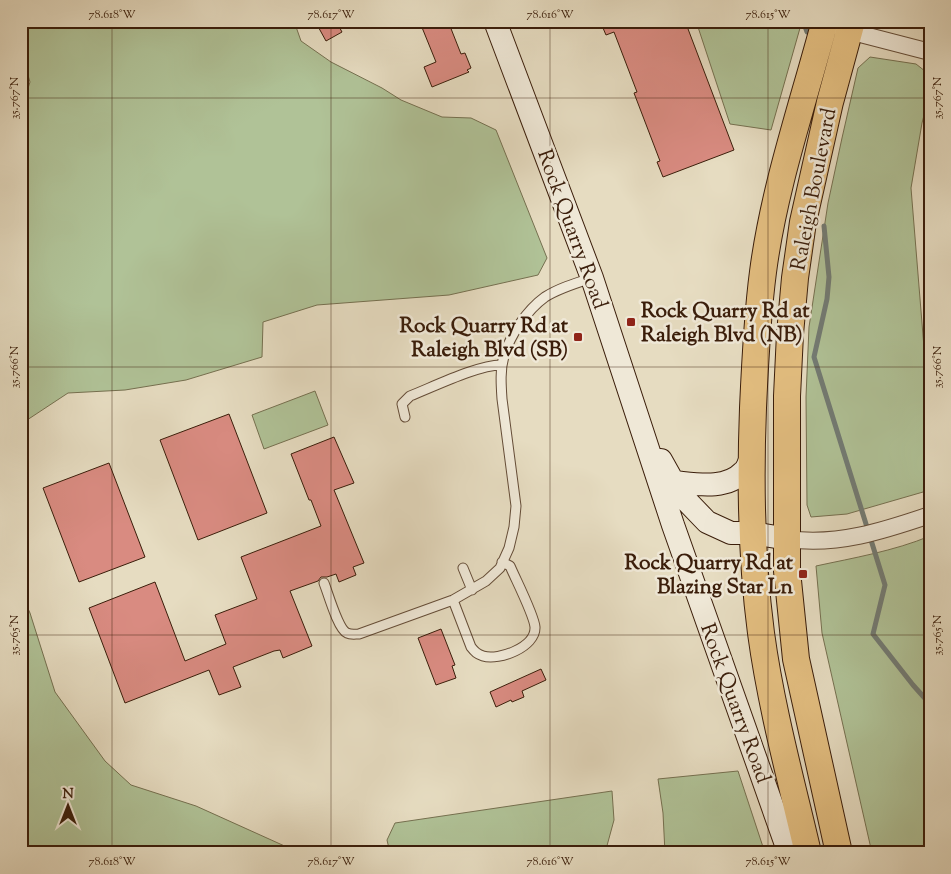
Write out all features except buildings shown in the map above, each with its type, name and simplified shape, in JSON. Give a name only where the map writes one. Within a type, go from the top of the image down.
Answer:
[{"type":"main road","name":"Rock Quarry Road","points":[[495,21],[592,278],[653,468],[789,853]]},
{"type":"main road","name":"Raleigh Boulevard","points":[[752,533],[751,458],[758,322],[763,272],[776,201],[825,23]]},
{"type":"main road","name":"Raleigh Boulevard","points":[[788,539],[787,396],[795,278],[803,222],[814,169],[851,26]]},
{"type":"main road","name":"Rock Quarry Road","points":[[645,439],[661,460],[674,482],[686,486],[715,513],[752,533],[788,539]]},
{"type":"main road","points":[[674,482],[725,483],[743,472],[751,458]]},
{"type":"main road","name":"Rock Quarry Road","points":[[752,533],[761,634],[776,717],[808,853]]},
{"type":"main road","points":[[788,539],[787,571],[796,659],[839,853]]},
{"type":"street","points":[[825,23],[851,26],[930,52]]},
{"type":"street","points":[[788,539],[815,542],[857,536],[884,531],[930,515]]},
{"type":"lane","points":[[324,583],[341,625],[347,633],[359,634],[453,600],[486,581],[500,568],[509,548],[516,506],[502,398],[501,382],[504,356],[511,340],[532,310],[545,298],[558,290],[592,278]]},
{"type":"lane","points":[[405,417],[402,404],[410,396],[482,368],[495,365],[502,366]]},
{"type":"lane","points":[[453,600],[471,647],[476,653],[485,657],[497,657],[519,650],[534,634],[535,628],[510,566],[502,562]]},
{"type":"lane","points":[[463,568],[472,590]]},
{"type":"green space","points":[[21,21],[294,21],[301,41],[331,62],[401,100],[442,117],[471,118],[496,130],[547,258],[538,275],[449,295],[317,305],[263,322],[262,357],[186,380],[125,390],[68,393],[21,424],[21,110],[30,82],[21,52]]},
{"type":"green space","points":[[696,21],[802,21],[771,130],[730,124]]},
{"type":"green space","points":[[870,57],[916,64],[930,75],[930,92],[922,123],[911,188],[925,360],[930,383],[930,490],[847,514],[811,517],[807,505],[806,397],[809,327],[828,203],[842,138],[858,68]]},
{"type":"green space","points":[[315,391],[328,425],[264,449],[252,415]]},
{"type":"green space","points":[[930,536],[930,853],[872,853],[822,633],[816,566],[888,550]]},
{"type":"green space","points":[[21,593],[30,613],[55,692],[105,761],[131,785],[196,806],[289,848],[296,853],[21,853]]},
{"type":"green space","points":[[738,771],[765,853],[665,853],[663,813],[658,779]]},
{"type":"green space","points":[[612,791],[614,820],[605,853],[390,853],[387,840],[395,823]]},
{"type":"waterway","points":[[803,21],[807,32]]},
{"type":"waterway","points":[[824,226],[829,277],[827,299],[814,357],[885,585],[873,634],[930,704]]},
{"type":"place","name":"Rock Quarry Rd at Raleigh Blvd (NB)","points":[[631,322]]},
{"type":"place","name":"Rock Quarry Rd at Raleigh Blvd (SB)","points":[[578,337]]},
{"type":"place","name":"Rock Quarry Rd at Blazing Star Ln","points":[[803,574]]}]
